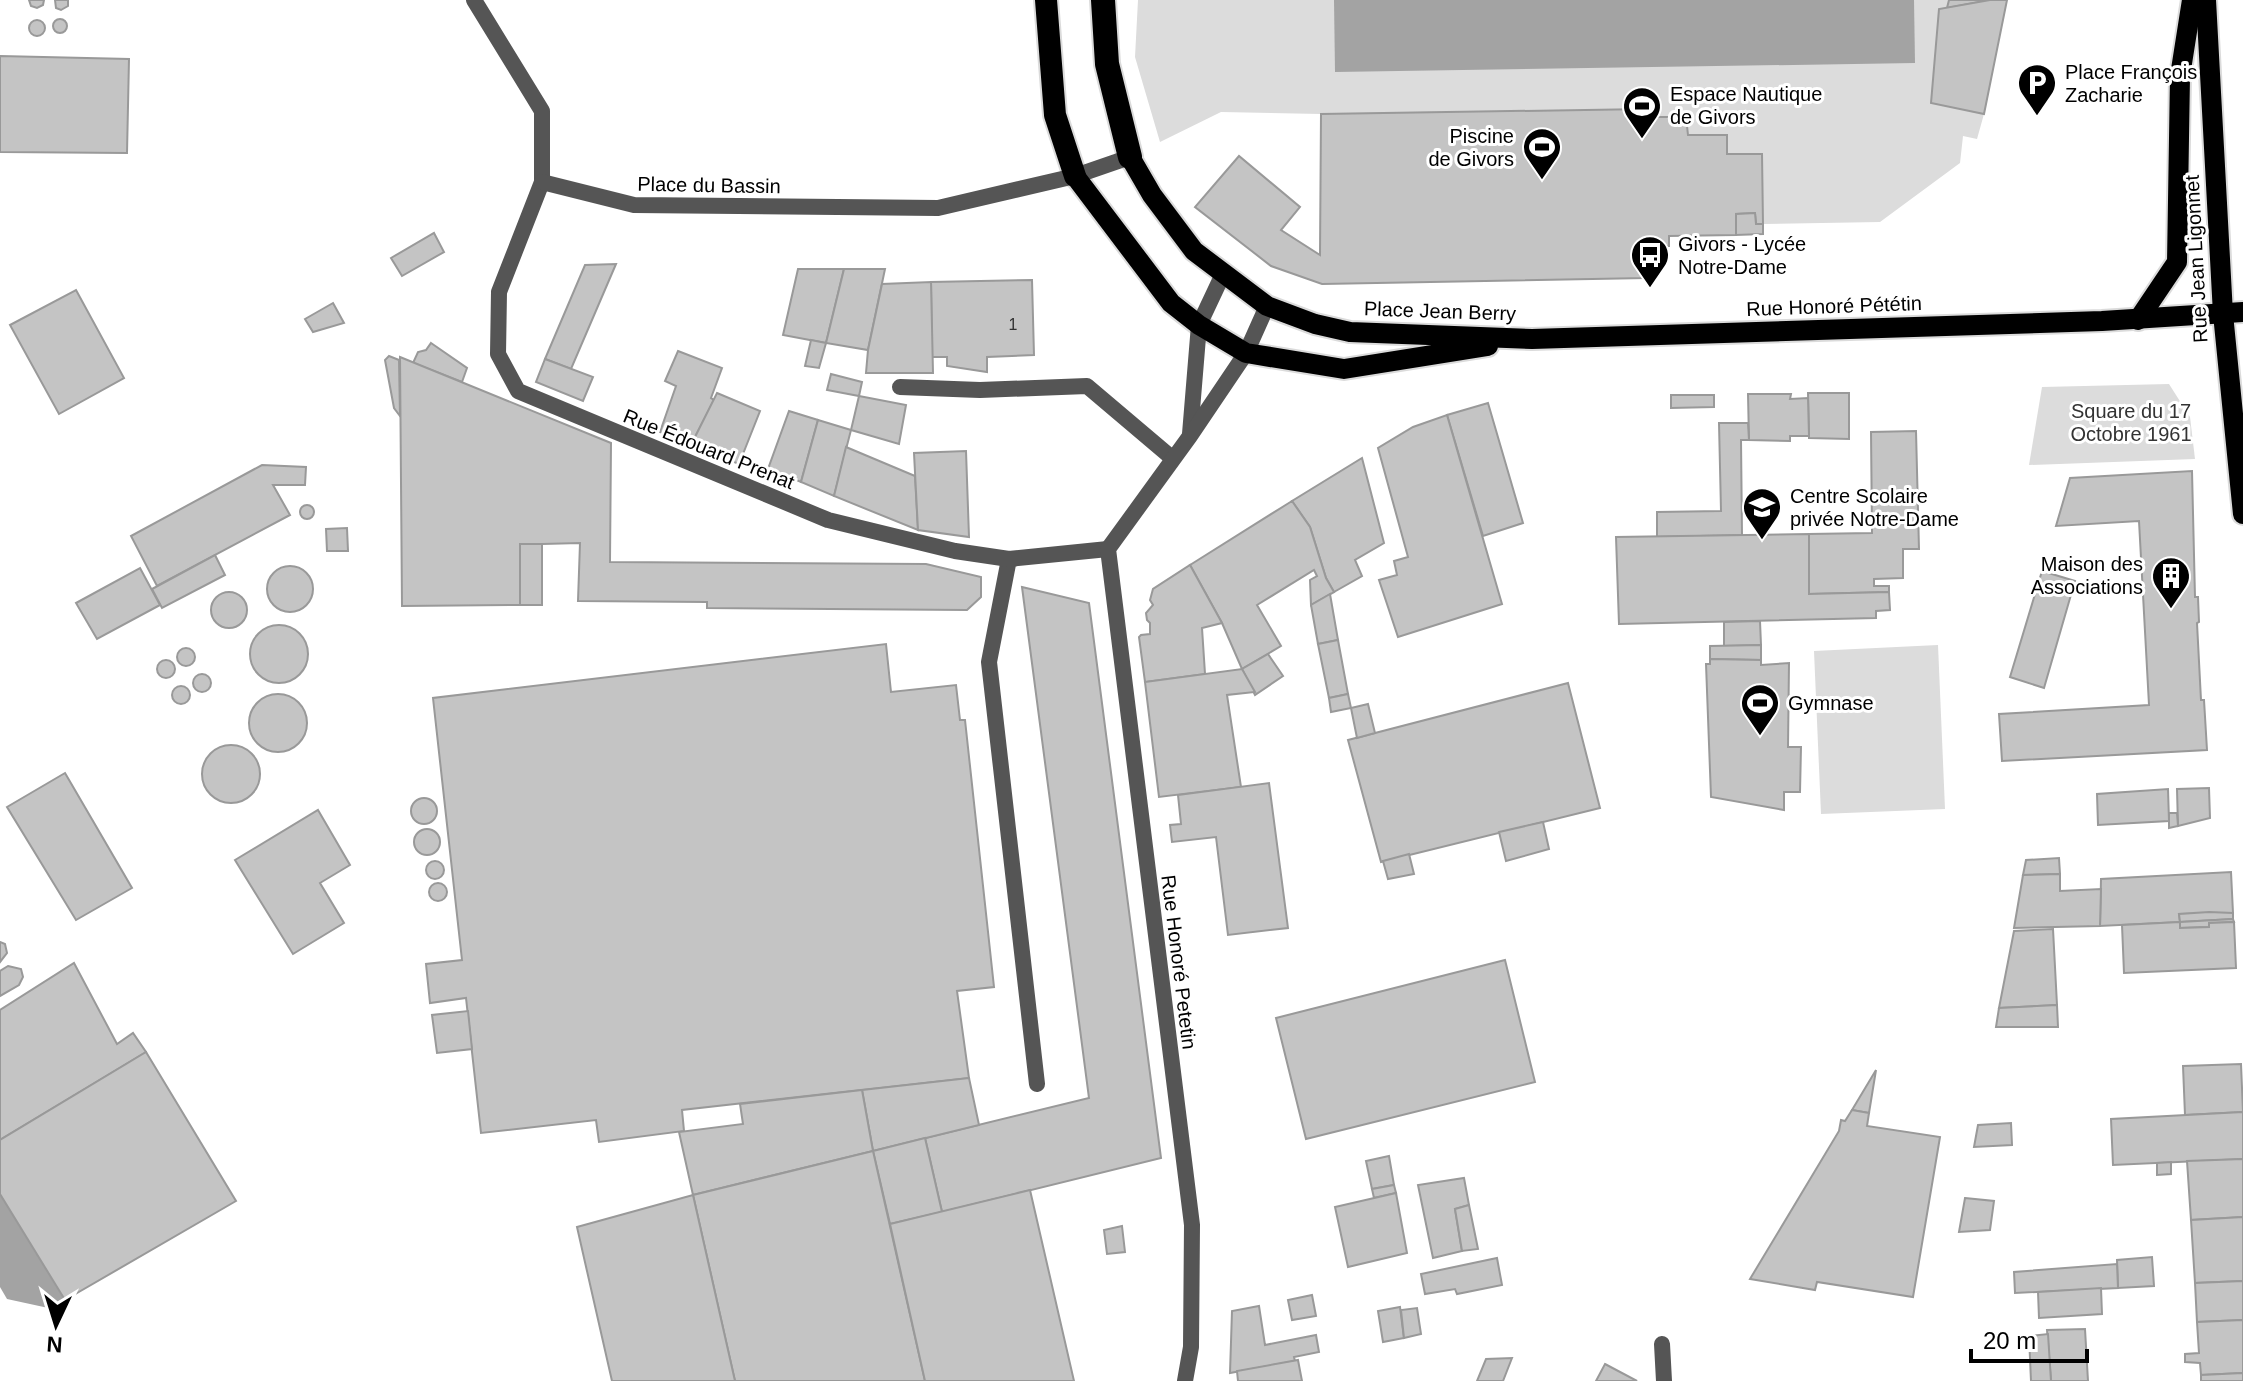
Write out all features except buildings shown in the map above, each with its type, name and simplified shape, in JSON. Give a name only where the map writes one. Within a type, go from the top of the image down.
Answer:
[{"type":"highway","points":[[1046,0],[1055,115],[1075,176]]},
{"type":"highway","points":[[1103,0],[1107,64],[1130,157]]},
{"type":"main road","points":[[2138,320],[2177,262],[2180,76],[2192,0]]},
{"type":"main road","name":"Rue Jean Ligonnet","points":[[2206,0],[2233,313],[2243,514]]},
{"type":"main road","name":"Place Jean Berry","points":[[1130,157],[1152,195],[1194,251],[1267,306],[1315,324],[1350,332],[1532,339]]},
{"type":"main road","name":"Place Jean Berry","points":[[1075,176],[1171,303],[1199,325],[1246,353],[1344,369],[1532,339]]},
{"type":"main road","name":"Rue Honoré Pététin","points":[[1532,339],[2138,320],[2233,313]]},
{"type":"street","points":[[474,0],[542,111],[542,182]]},
{"type":"street","points":[[1075,176],[1130,157]]},
{"type":"street","name":"Place du Bassin","points":[[542,182],[634,205],[938,208],[1075,176]]},
{"type":"street","name":"Rue Édouard Prenat","points":[[542,182],[499,292],[498,354],[518,391],[828,520],[955,551],[1009,559],[1108,549]]},
{"type":"street","points":[[1190,436],[1199,325],[1223,274]]},
{"type":"street","points":[[1108,549],[1246,353],[1267,306]]},
{"type":"street","points":[[900,387],[980,390],[1087,386],[1172,458]]},
{"type":"street","name":"Rue Honoré Petetin","points":[[1108,549],[1192,1225],[1191,1347],[1185,1381]]},
{"type":"street","points":[[1009,559],[989,662],[1037,1084]]},
{"type":"street","points":[[1662,1344],[1664,1381]]},
{"type":"green space","name":"Espace Nautique de Givors","points":[[1138,0],[1990,0],[1939,10],[1931,103],[1984,114],[1977,139],[1963,136],[1960,163],[1880,222],[1764,224],[1763,234],[1669,236],[1669,246],[1646,246],[1646,278],[1322,284],[1271,266],[1195,207],[1239,156],[1300,207],[1281,230],[1320,255],[1321,114],[1221,112],[1160,142],[1135,57]]},
{"type":"green space","name":"Square du 17 Octobre 1961","points":[[2169,384],[2190,417],[2195,459],[2029,465],[2042,387]]},
{"type":"green space","points":[[1938,645],[1945,809],[1821,814],[1814,651]]},
{"type":"shaded area","points":[[1334,0],[1914,0],[1915,63],[1335,72]]},
{"type":"shaded area","points":[[0,1194],[65,1300],[53,1309],[7,1299],[0,1287]]},
{"type":"place","name":"Place François Zacharie","points":[[2037,117]]},
{"type":"place","name":"Espace Nautique de Givors","points":[[1642,140]]},
{"type":"place","name":"Piscine de Givors","points":[[1542,181]]},
{"type":"place","name":"Givors - Lycée Notre-Dame","points":[[1650,289]]},
{"type":"place","name":"Centre Scolaire privée Notre-Dame","points":[[1762,541]]},
{"type":"place","name":"Maison des Associations","points":[[2171,610]]},
{"type":"place","name":"Gymnase","points":[[1760,737]]}]
